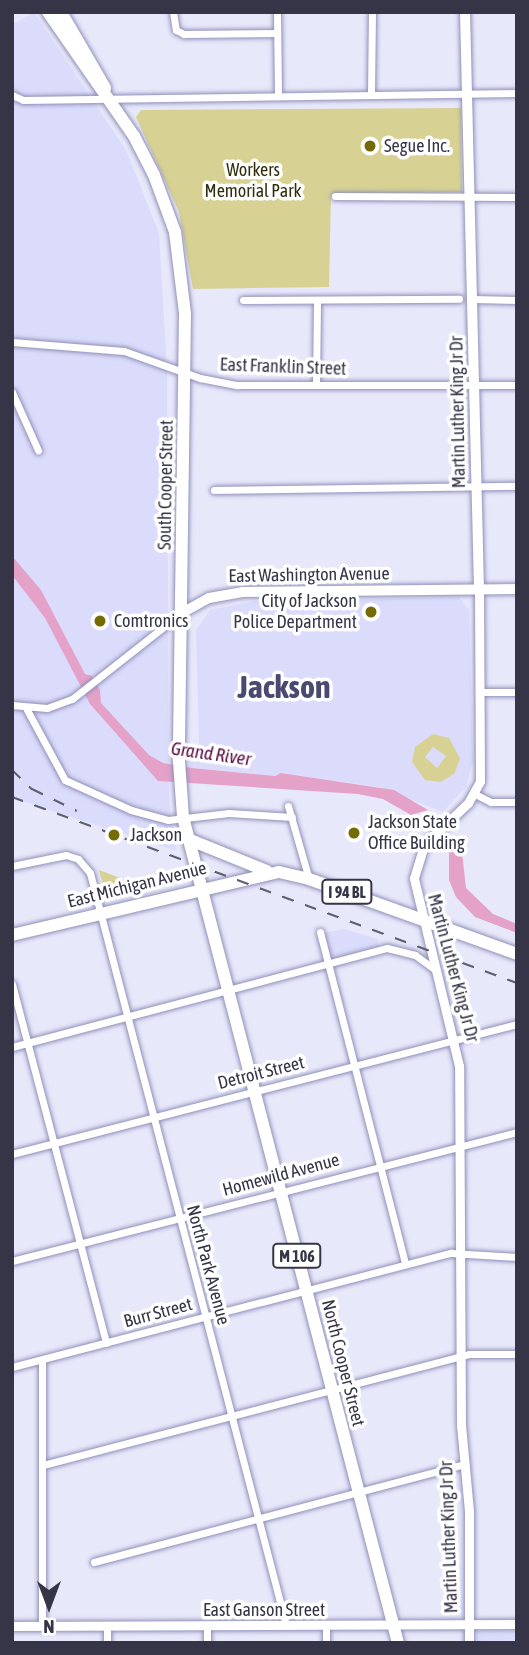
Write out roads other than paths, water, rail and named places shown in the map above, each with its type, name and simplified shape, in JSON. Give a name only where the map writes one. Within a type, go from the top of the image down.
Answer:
[{"type":"main road","name":"South Cooper Street","points":[[48,12],[109,98],[148,161],[174,232],[184,297],[185,372],[179,785],[183,817],[200,888]]},
{"type":"main road","name":"South Cooper Street","points":[[61,12],[96,66],[109,98]]},
{"type":"main road","name":"Martin Luther King Jr Dr","points":[[465,12],[479,589]]},
{"type":"main road","name":"Martin Luther King Jr Dr","points":[[467,32],[471,12]]},
{"type":"main road","name":"East Washington Avenue","points":[[180,614],[199,602],[236,592],[517,589]]},
{"type":"main road","points":[[188,839],[271,873]]},
{"type":"main road","name":"I 94 BL","points":[[271,873],[309,878],[517,954]]},
{"type":"main road","name":"East Michigan Avenue","points":[[12,935],[271,873]]},
{"type":"main road","name":"North Cooper Street","points":[[200,888],[398,1643]]},
{"type":"street","points":[[173,12],[176,30],[198,34],[277,33]]},
{"type":"street","points":[[277,12],[278,96]]},
{"type":"street","points":[[371,94],[372,12]]},
{"type":"street","points":[[13,97],[517,93]]},
{"type":"street","points":[[335,196],[517,197]]},
{"type":"street","points":[[243,300],[459,299]]},
{"type":"street","points":[[473,299],[517,300]]},
{"type":"street","points":[[316,385],[317,300]]},
{"type":"street","name":"East Franklin Street","points":[[12,342],[116,350],[237,385],[517,385]]},
{"type":"street","points":[[12,392],[38,450]]},
{"type":"street","points":[[214,489],[517,485]]},
{"type":"street","name":"Martin Luther King Jr Dr","points":[[469,1643],[460,1358],[459,1066],[414,884],[419,855],[431,836],[475,793],[482,769],[479,589]]},
{"type":"street","name":"East Washington Avenue","points":[[12,705],[26,708],[53,707],[80,695],[180,614]]},
{"type":"street","points":[[481,692],[517,692]]},
{"type":"street","points":[[26,708],[65,780],[145,815],[168,820],[229,813],[292,817]]},
{"type":"street","points":[[475,793],[491,802],[517,802]]},
{"type":"street","points":[[288,806],[309,878]]},
{"type":"street","name":"North Park Avenue","points":[[12,866],[58,855],[78,859],[89,871],[286,1625]]},
{"type":"street","points":[[320,932],[405,1264]]},
{"type":"street","points":[[12,1047],[393,948],[415,955],[437,972]]},
{"type":"street","points":[[12,984],[106,1343]]},
{"type":"street","name":"Detroit Street","points":[[12,1154],[454,1038],[517,1024]]},
{"type":"street","name":"Homewild Avenue","points":[[12,1261],[517,1132]]},
{"type":"street","name":"Burr Street","points":[[12,1367],[405,1264],[460,1255],[517,1257]]},
{"type":"street","points":[[43,1465],[460,1358],[517,1354]]},
{"type":"street","points":[[42,1360],[42,1626]]},
{"type":"street","points":[[94,1562],[465,1464]]},
{"type":"street","name":"East Ganson Street","points":[[12,1626],[517,1624]]},
{"type":"street","points":[[207,1625],[207,1643]]},
{"type":"street","points":[[326,1625],[326,1643]]},
{"type":"street","points":[[107,1626],[107,1643]]},
{"type":"railway","points":[[12,770],[32,789],[77,811]]},
{"type":"railway","points":[[12,797],[517,983]]},
{"type":"place","name":"Segue Inc.","points":[[370,146]]},
{"type":"place","name":"City of Jackson Police Department","points":[[371,612]]},
{"type":"place","name":"Comtronics","points":[[100,621]]},
{"type":"place","name":"Jackson State Office Building","points":[[354,833]]},
{"type":"place","name":"Jackson","points":[[114,835]]},
{"type":"district","name":"Jackson","points":[[284,687]]},
{"type":"park label","name":"Workers Memorial Park","points":[[253,181]]},
{"type":"water label","name":"Grand River","points":[[211,754]]}]
